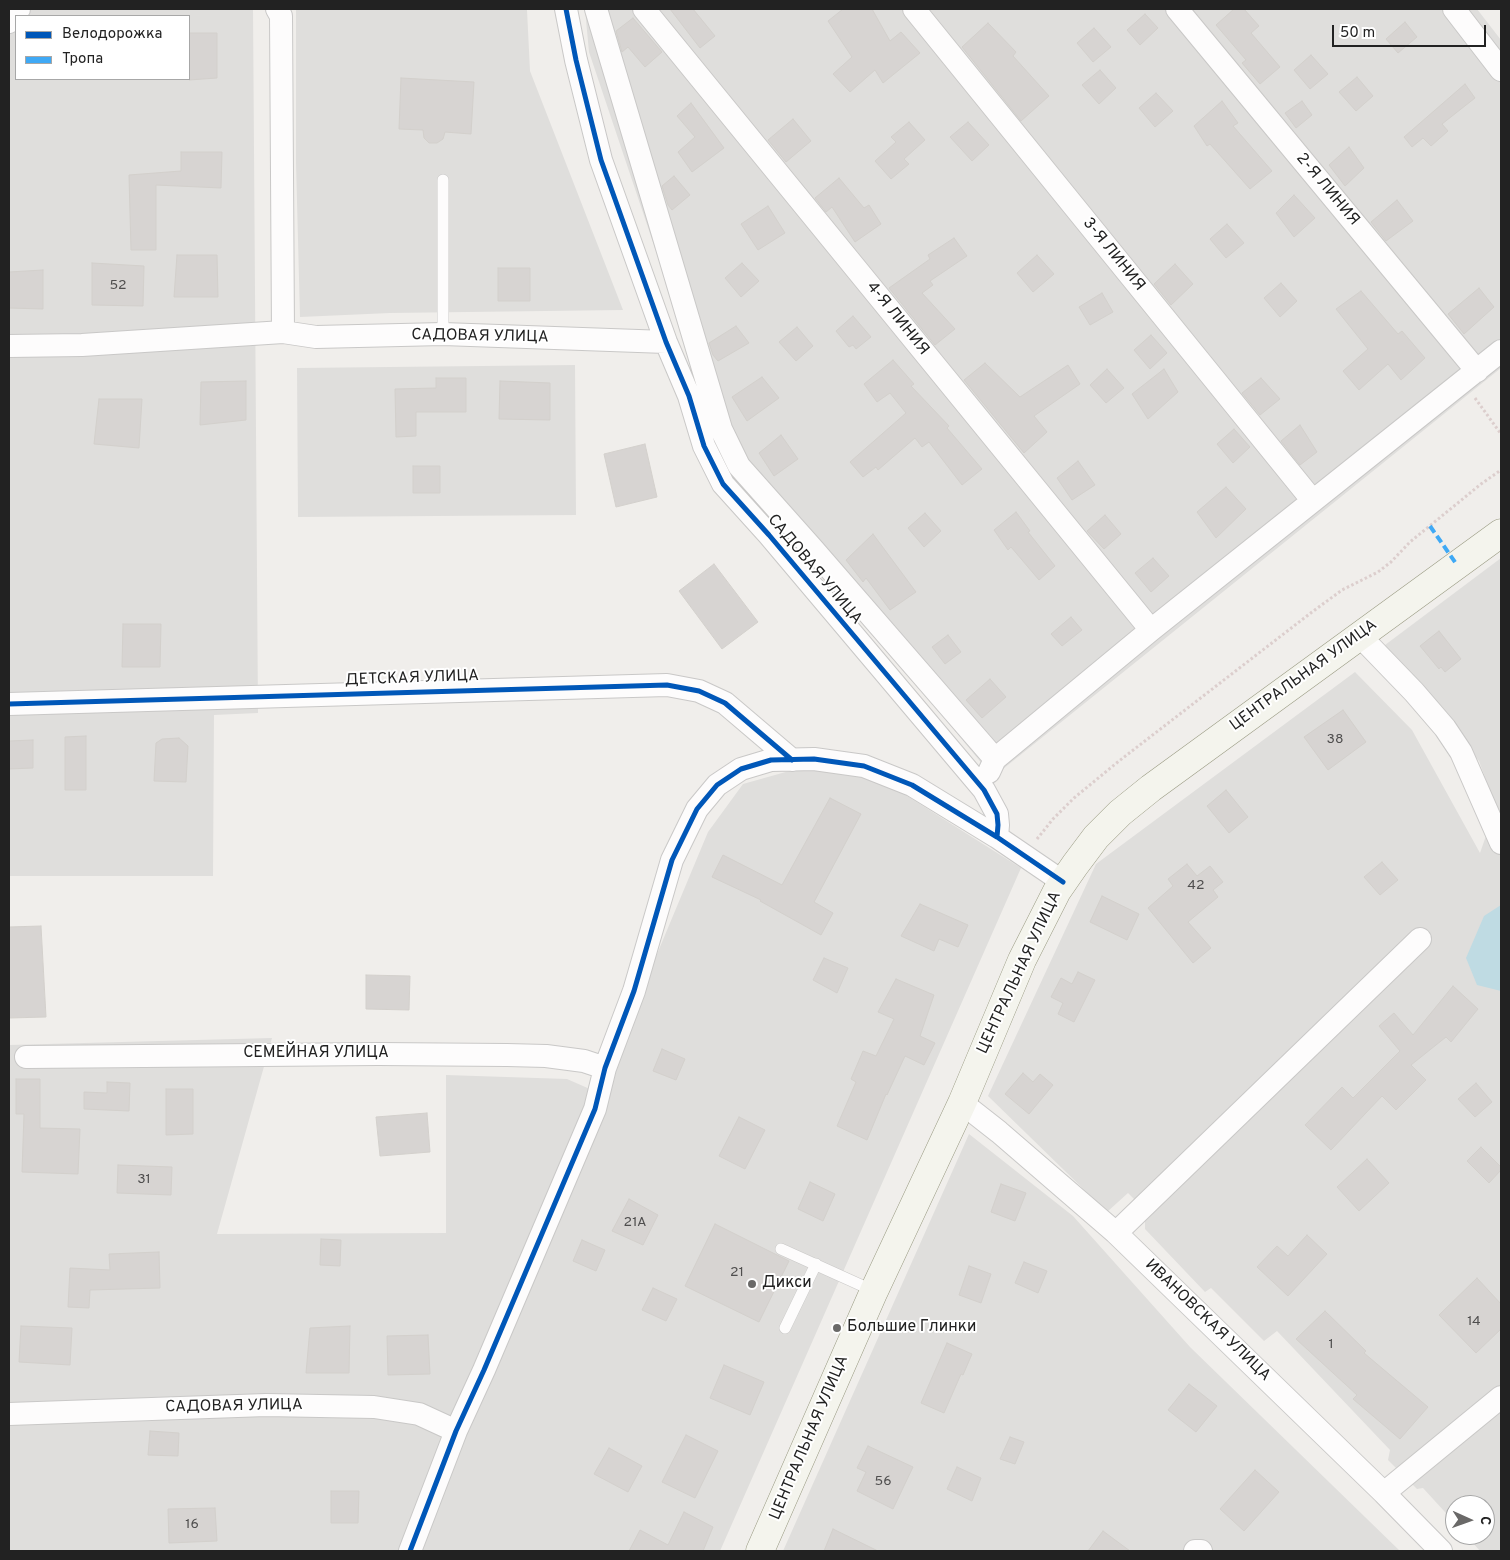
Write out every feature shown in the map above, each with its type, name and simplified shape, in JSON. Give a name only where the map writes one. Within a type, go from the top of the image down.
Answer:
[{"type":"main road","name":"ЦЕНТРАЛЬНАЯ УЛИЦА","points":[[760,1551],[874,1291],[962,1103],[1022,960],[1063,882],[1096,836],[1128,807],[1180,766],[1501,533]]},
{"type":"street","points":[[9,22],[19,9]]},
{"type":"street","points":[[277,9],[281,16],[283,332]]},
{"type":"street","points":[[566,9],[576,60],[601,160],[666,342]]},
{"type":"street","points":[[596,9],[721,429],[739,466],[995,759]]},
{"type":"street","name":"4-Я ЛИНИЯ","points":[[644,9],[1151,630]]},
{"type":"street","name":"3-Я ЛИНИЯ","points":[[914,9],[1313,501]]},
{"type":"street","name":"2-Я ЛИНИЯ","points":[[1177,9],[1470,376]]},
{"type":"street","points":[[1454,9],[1501,70]]},
{"type":"street","name":"САДОВАЯ УЛИЦА","points":[[9,346],[82,345],[283,332],[316,337],[443,334],[666,342],[689,396],[704,446],[723,484],[769,535],[984,790],[997,814],[997,837]]},
{"type":"street","points":[[984,790],[995,759],[1151,630],[1501,351]]},
{"type":"street","points":[[1360,636],[1414,692],[1444,728],[1460,752],[1501,843]]},
{"type":"street","name":"ДЕТСКАЯ УЛИЦА","points":[[9,704],[667,685],[699,691],[725,703],[792,760]]},
{"type":"street","points":[[410,1551],[456,1431],[484,1370],[595,1109],[605,1068],[634,991],[672,860],[697,809],[717,785],[740,769],[771,760],[814,759],[864,766],[912,785],[997,837],[1063,882]]},
{"type":"street","points":[[1116,1233],[1420,939]]},
{"type":"street","name":"СЕМЕЙНАЯ УЛИЦА","points":[[26,1057],[378,1054],[508,1055],[546,1056],[584,1061],[605,1068]]},
{"type":"street","name":"ИВАНОВСКАЯ УЛИЦА","points":[[962,1103],[999,1132],[1116,1233],[1384,1493],[1441,1551]]},
{"type":"street","points":[[1384,1493],[1501,1397]]},
{"type":"street","name":"САДОВАЯ УЛИЦА","points":[[9,1414],[266,1405],[374,1407],[419,1414],[456,1431]]},
{"type":"street","points":[[1195,1551],[1201,1551]]},
{"type":"lane","points":[[443,180],[443,334]]},
{"type":"lane","points":[[781,1249],[874,1291]]},
{"type":"lane","points":[[785,1328],[816,1264]]},
{"type":"path","points":[[1470,376],[1501,434]]},
{"type":"path","points":[[1027,858],[1039,835],[1053,818],[1074,798],[1312,612],[1342,590],[1378,572],[1391,562],[1410,542],[1501,470]]},
{"type":"shaded area","points":[[9,9],[253,9],[258,713],[214,715],[213,876],[9,876]]},
{"type":"shaded area","points":[[296,9],[527,10],[530,71],[623,310],[390,313],[300,317],[296,163]]},
{"type":"shaded area","points":[[585,9],[1477,9],[1501,40],[1501,368],[993,777],[736,466],[713,421],[589,52]]},
{"type":"shaded area","points":[[575,365],[576,515],[298,517],[297,368]]},
{"type":"shaded area","points":[[1501,558],[1501,1551],[1480,1551],[1475,1545],[1495,1545],[1495,1495],[1445,1495],[1445,1512],[1423,1488],[1417,1489],[1388,1460],[1390,1450],[1277,1331],[1264,1341],[1211,1288],[1205,1292],[1145,1229],[1145,1210],[1128,1193],[1107,1212],[988,1096],[1096,864],[1355,672],[1412,730],[1480,853],[1496,807],[1479,761],[1381,648]]},
{"type":"shaded area","points":[[807,766],[885,782],[1021,868],[720,1551],[9,1551],[9,1045],[272,1038],[217,1234],[446,1233],[446,1075],[567,1079],[599,1093],[708,832],[743,784]]},
{"type":"shaded area","points":[[969,1134],[1073,1216],[1190,1347],[1400,1551],[783,1551]]},
{"type":"water","points":[[1501,905],[1501,991],[1477,985],[1466,958],[1484,916]]},
{"type":"building","points":[[670,9],[693,9],[715,36],[700,48]]},
{"type":"building","points":[[843,9],[872,9],[890,41],[901,32],[920,53],[883,83],[875,70],[850,92],[833,74],[852,57],[828,21]]},
{"type":"building","points":[[1234,9],[1244,9],[1259,26],[1251,33],[1280,67],[1260,84],[1242,63],[1246,60],[1216,25]]},
{"type":"building","points":[[1145,14],[1158,28],[1140,45],[1127,30]]},
{"type":"building","points":[[633,18],[662,52],[645,67],[628,47],[622,52],[616,31]]},
{"type":"building","points":[[1405,22],[1417,37],[1398,53],[1386,39]]},
{"type":"building","points":[[988,23],[1016,52],[1013,56],[1049,96],[1021,121],[962,47]]},
{"type":"building","points":[[1094,28],[1111,47],[1093,62],[1077,43]]},
{"type":"building","points":[[190,33],[217,33],[217,78],[190,80]]},
{"type":"building","points":[[1311,55],[1328,74],[1310,89],[1294,70]]},
{"type":"building","points":[[1100,70],[1116,88],[1099,104],[1082,85]]},
{"type":"building","points":[[1357,77],[1373,96],[1356,111],[1339,92]]},
{"type":"building","points":[[401,78],[474,82],[471,134],[445,132],[443,139],[437,143],[429,143],[424,138],[423,130],[399,129]]},
{"type":"building","points":[[1465,84],[1475,98],[1442,124],[1448,131],[1431,146],[1423,138],[1412,147],[1404,137]]},
{"type":"building","points":[[1156,93],[1173,111],[1155,127],[1139,108]]},
{"type":"building","points":[[1222,101],[1238,123],[1233,126],[1272,171],[1250,189],[1210,144],[1207,146],[1194,126]]},
{"type":"building","points":[[1302,101],[1312,115],[1296,128],[1285,113]]},
{"type":"building","points":[[691,103],[724,148],[692,172],[678,152],[695,137],[677,116]]},
{"type":"building","points":[[793,119],[811,141],[786,162],[768,140]]},
{"type":"building","points":[[909,122],[925,140],[904,159],[909,164],[891,179],[875,161],[896,142],[891,137]]},
{"type":"building","points":[[968,122],[989,145],[972,161],[950,137]]},
{"type":"building","points":[[1349,147],[1364,168],[1345,186],[1329,165]]},
{"type":"building","points":[[181,152],[222,152],[221,188],[156,185],[156,250],[131,250],[129,175],[181,171]]},
{"type":"building","points":[[674,176],[690,195],[672,210],[668,205],[662,186]]},
{"type":"building","points":[[839,178],[864,208],[869,205],[881,224],[855,242],[832,207],[826,212],[815,198]]},
{"type":"building","points":[[1294,195],[1315,218],[1294,237],[1276,213]]},
{"type":"building","points":[[1397,200],[1413,221],[1386,241],[1371,222]]},
{"type":"building","points":[[768,206],[785,233],[758,250],[741,224]]},
{"type":"building","points":[[1227,224],[1244,243],[1226,258],[1210,239]]},
{"type":"building","points":[[954,238],[967,256],[930,281],[933,285],[922,293],[955,329],[935,345],[889,288],[930,259],[928,255]]},
{"type":"building","points":[[177,255],[217,255],[218,297],[174,297]]},
{"type":"building","points":[[1037,255],[1054,274],[1033,292],[1017,273]]},
{"type":"building","points":[[92,263],[144,266],[143,306],[92,305]]},
{"type":"building","points":[[742,263],[759,281],[741,297],[725,278]]},
{"type":"building","points":[[1175,264],[1193,284],[1171,305],[1154,284]]},
{"type":"building","points":[[498,268],[530,268],[530,301],[498,301]]},
{"type":"building","points":[[43,270],[43,309],[9,308],[9,272]]},
{"type":"building","points":[[1281,283],[1297,301],[1280,317],[1264,298]]},
{"type":"building","points":[[1479,288],[1494,307],[1464,334],[1448,314]]},
{"type":"building","points":[[1361,291],[1398,334],[1402,331],[1425,358],[1401,380],[1388,364],[1359,390],[1343,371],[1368,349],[1336,309]]},
{"type":"building","points":[[1102,293],[1113,312],[1090,325],[1079,307]]},
{"type":"building","points":[[853,316],[871,337],[856,349],[853,345],[849,347],[836,331]]},
{"type":"building","points":[[736,326],[749,343],[718,361],[713,355],[709,343]]},
{"type":"building","points":[[797,327],[813,346],[796,361],[779,342]]},
{"type":"building","points":[[1151,335],[1167,353],[1150,369],[1134,350]]},
{"type":"building","points":[[893,360],[914,384],[911,386],[949,426],[947,428],[982,469],[962,485],[929,442],[922,447],[915,438],[878,470],[876,467],[863,477],[850,462],[906,413],[890,393],[877,402],[864,384]]},
{"type":"building","points":[[985,363],[1020,397],[1068,365],[1080,384],[1034,416],[1047,432],[1024,453],[964,380]]},
{"type":"building","points":[[1107,369],[1124,388],[1106,403],[1090,385]]},
{"type":"building","points":[[1164,369],[1178,392],[1148,419],[1132,394]]},
{"type":"building","points":[[762,377],[779,398],[747,421],[732,397]]},
{"type":"building","points":[[436,378],[466,378],[466,412],[416,412],[416,436],[396,437],[395,389],[436,388]]},
{"type":"building","points":[[1261,378],[1280,399],[1260,415],[1242,393]]},
{"type":"building","points":[[246,381],[246,420],[200,425],[201,382]]},
{"type":"building","points":[[500,381],[550,383],[550,420],[499,419]]},
{"type":"building","points":[[99,399],[142,399],[139,448],[94,444]]},
{"type":"building","points":[[1300,425],[1317,452],[1300,465],[1281,441]]},
{"type":"building","points":[[1234,429],[1250,447],[1233,463],[1217,444]]},
{"type":"building","points":[[781,435],[798,459],[774,476],[759,453]]},
{"type":"building","points":[[645,444],[657,497],[616,507],[604,454]]},
{"type":"building","points":[[1078,461],[1095,485],[1072,500],[1057,478]]},
{"type":"building","points":[[413,466],[440,466],[440,493],[413,493]]},
{"type":"building","points":[[1226,487],[1246,509],[1216,538],[1197,512]]},
{"type":"building","points":[[1016,512],[1030,531],[1028,532],[1055,566],[1039,580],[1011,547],[1008,550],[994,530]]},
{"type":"building","points":[[925,513],[941,531],[924,547],[908,528]]},
{"type":"building","points":[[1105,515],[1121,534],[1104,549],[1087,531]]},
{"type":"building","points":[[873,534],[916,592],[890,610],[866,578],[863,582],[846,560]]},
{"type":"building","points":[[1153,558],[1169,576],[1151,592],[1135,573]]},
{"type":"building","points":[[714,564],[758,622],[722,649],[679,591]]},
{"type":"building","points":[[1071,617],[1082,630],[1062,646],[1051,634]]},
{"type":"building","points":[[123,624],[161,624],[160,667],[122,667]]},
{"type":"building","points":[[1439,631],[1461,659],[1445,672],[1441,667],[1439,669],[1420,646]]},
{"type":"building","points":[[948,635],[961,652],[945,664],[932,647]]},
{"type":"building","points":[[990,679],[1006,697],[982,718],[966,700]]},
{"type":"building","points":[[1343,710],[1366,742],[1328,770],[1304,737]]},
{"type":"building","points":[[86,736],[86,790],[65,790],[65,737]]},
{"type":"building","points":[[179,738],[188,746],[186,782],[154,781],[156,743],[162,739]]},
{"type":"building","points":[[33,740],[33,768],[9,769],[9,741]]},
{"type":"building","points":[[1226,790],[1248,817],[1229,833],[1207,806]]},
{"type":"building","points":[[830,798],[861,814],[814,902],[833,913],[821,935],[761,900],[712,877],[723,855],[782,885]]},
{"type":"building","points":[[1382,862],[1398,880],[1380,895],[1364,877]]},
{"type":"building","points":[[1187,864],[1197,876],[1210,866],[1223,882],[1213,890],[1218,897],[1188,922],[1211,948],[1193,963],[1148,908],[1173,886],[1168,879]]},
{"type":"building","points":[[1102,896],[1139,914],[1127,940],[1090,922]]},
{"type":"building","points":[[920,904],[968,925],[958,947],[939,939],[934,951],[901,936]]},
{"type":"building","points":[[41,926],[46,1017],[9,1018],[9,927]]},
{"type":"building","points":[[824,958],[848,968],[837,993],[813,980]]},
{"type":"building","points":[[1078,972],[1095,980],[1074,1022],[1058,1014],[1063,1003],[1051,997],[1061,978],[1072,984]]},
{"type":"building","points":[[366,975],[410,976],[409,1010],[366,1009]]},
{"type":"building","points":[[896,979],[934,995],[920,1036],[935,1043],[924,1065],[905,1056],[886,1094],[867,1140],[837,1126],[856,1082],[851,1079],[863,1051],[876,1056],[894,1019],[878,1012]]},
{"type":"building","points":[[1453,986],[1478,1009],[1451,1042],[1446,1037],[1411,1065],[1426,1080],[1396,1110],[1382,1096],[1331,1150],[1305,1125],[1342,1087],[1353,1098],[1400,1051],[1379,1026],[1394,1013],[1413,1035]]},
{"type":"building","points":[[662,1049],[685,1059],[676,1080],[653,1071]]},
{"type":"building","points":[[1023,1073],[1033,1082],[1040,1074],[1053,1085],[1029,1114],[1005,1094]]},
{"type":"building","points":[[16,1079],[40,1079],[40,1128],[80,1129],[78,1174],[22,1172],[24,1114],[16,1114]]},
{"type":"building","points":[[107,1082],[130,1083],[129,1111],[84,1109],[84,1092],[107,1093]]},
{"type":"building","points":[[1476,1083],[1492,1102],[1475,1117],[1458,1099]]},
{"type":"building","points":[[166,1089],[193,1089],[193,1134],[166,1135]]},
{"type":"building","points":[[427,1113],[430,1152],[380,1156],[376,1117]]},
{"type":"building","points":[[739,1117],[765,1130],[745,1169],[719,1156]]},
{"type":"building","points":[[1481,1147],[1501,1167],[1501,1170],[1489,1183],[1467,1161]]},
{"type":"building","points":[[1367,1159],[1389,1183],[1359,1211],[1337,1187]]},
{"type":"building","points":[[118,1165],[172,1167],[171,1195],[117,1193]]},
{"type":"building","points":[[810,1182],[835,1194],[823,1221],[798,1209]]},
{"type":"building","points":[[1001,1184],[1026,1193],[1015,1221],[991,1212]]},
{"type":"building","points":[[629,1199],[658,1215],[643,1245],[612,1231]]},
{"type":"building","points":[[715,1224],[789,1261],[759,1322],[685,1286]]},
{"type":"building","points":[[1307,1235],[1327,1254],[1288,1296],[1257,1267],[1277,1246],[1288,1256]]},
{"type":"building","points":[[321,1239],[341,1240],[340,1266],[320,1265]]},
{"type":"building","points":[[582,1240],[605,1250],[596,1271],[573,1261]]},
{"type":"building","points":[[159,1252],[160,1288],[90,1290],[89,1308],[68,1307],[70,1268],[110,1270],[109,1254]]},
{"type":"building","points":[[1024,1262],[1047,1271],[1038,1293],[1015,1283]]},
{"type":"building","points":[[969,1266],[991,1274],[981,1303],[959,1295]]},
{"type":"building","points":[[1477,1278],[1501,1304],[1501,1329],[1476,1353],[1439,1315]]},
{"type":"building","points":[[653,1288],[677,1299],[666,1321],[642,1310]]},
{"type":"building","points":[[1325,1311],[1366,1351],[1364,1353],[1428,1407],[1400,1439],[1353,1399],[1357,1395],[1296,1339]]},
{"type":"building","points":[[21,1326],[72,1328],[70,1365],[19,1362]]},
{"type":"building","points":[[350,1326],[349,1373],[306,1373],[310,1328]]},
{"type":"building","points":[[428,1335],[430,1374],[388,1375],[387,1336]]},
{"type":"building","points":[[947,1343],[972,1354],[944,1413],[921,1403]]},
{"type":"building","points":[[724,1365],[764,1382],[750,1415],[710,1398]]},
{"type":"building","points":[[1189,1384],[1217,1406],[1196,1432],[1168,1410]]},
{"type":"building","points":[[150,1431],[179,1433],[178,1456],[148,1455]]},
{"type":"building","points":[[686,1435],[718,1451],[695,1498],[662,1482]]},
{"type":"building","points":[[1010,1437],[1024,1442],[1015,1464],[1000,1459]]},
{"type":"building","points":[[868,1446],[913,1467],[893,1509],[857,1491],[866,1472],[857,1468]]},
{"type":"building","points":[[609,1448],[642,1466],[628,1492],[594,1474]]},
{"type":"building","points":[[957,1467],[981,1478],[972,1501],[947,1489]]},
{"type":"building","points":[[1255,1470],[1279,1492],[1244,1531],[1220,1509]]},
{"type":"building","points":[[331,1491],[359,1491],[358,1523],[331,1523]]},
{"type":"building","points":[[215,1508],[217,1541],[169,1543],[168,1509]]},
{"type":"building","points":[[684,1512],[713,1527],[703,1551],[629,1551],[640,1530],[668,1545]]},
{"type":"building","points":[[833,1529],[878,1551],[824,1551]]},
{"type":"building","points":[[1103,1531],[1130,1551],[1088,1551]]},
{"type":"marked path","points":[[1430,526],[1457,565]]},
{"type":"cycle path","points":[[566,9],[576,60],[601,160],[666,342],[689,396],[704,446],[723,484],[769,535],[984,790],[997,814],[997,837]]},
{"type":"cycle path","points":[[9,704],[667,685],[699,691],[725,703],[792,760]]},
{"type":"cycle path","points":[[410,1551],[456,1431],[484,1370],[595,1109],[605,1068],[634,991],[672,860],[697,809],[717,785],[741,769],[771,760],[814,759],[864,766],[912,785],[997,837],[1063,882]]},
{"type":"place","name":"Дикси","points":[[752,1284]]},
{"type":"place","name":"Большие Глинки","points":[[837,1328]]}]
